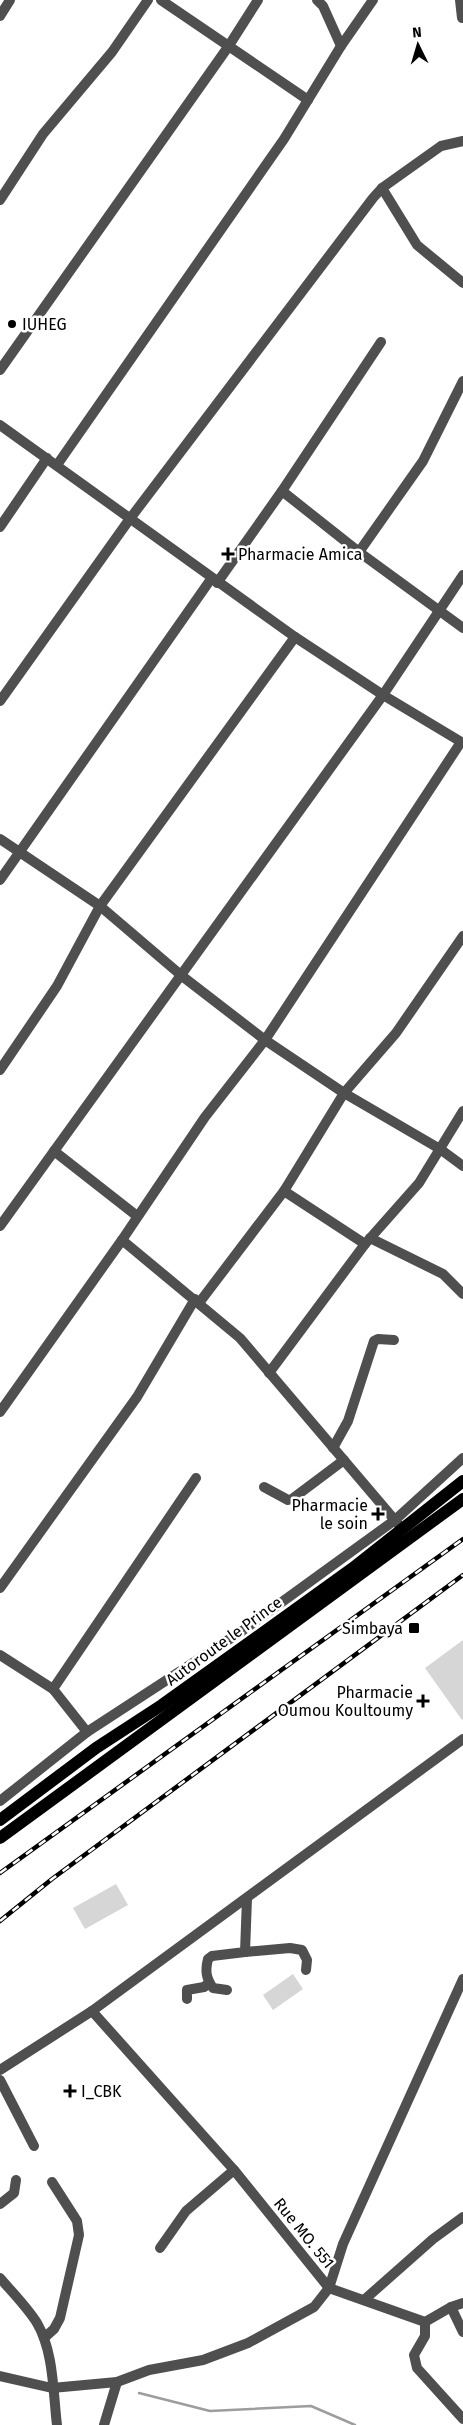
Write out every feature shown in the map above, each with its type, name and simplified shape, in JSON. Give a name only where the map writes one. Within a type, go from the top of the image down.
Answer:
[{"type":"main road","name":"Autoroute le Prince","points":[[0,1820],[96,1748],[162,1706],[250,1642],[399,1524],[463,1481]]},
{"type":"main road","name":"Autoroute le Prince","points":[[0,1838],[463,1499]]},
{"type":"street","points":[[0,16],[10,0]]},
{"type":"street","points":[[0,200],[43,134],[112,52],[148,0]]},
{"type":"street","points":[[161,0],[308,100]]},
{"type":"street","points":[[0,370],[228,47],[258,0]]},
{"type":"street","points":[[317,0],[323,6],[341,46]]},
{"type":"street","points":[[57,464],[284,139],[341,46],[373,0]]},
{"type":"street","points":[[460,0],[462,18]]},
{"type":"street","points":[[0,701],[129,520],[382,188],[441,146],[463,141]]},
{"type":"street","points":[[382,188],[418,245],[463,283]]},
{"type":"street","points":[[0,880],[214,581],[282,490],[380,342]]},
{"type":"street","points":[[359,552],[422,461],[463,382]]},
{"type":"street","points":[[0,425],[57,464],[129,520],[295,637],[383,695],[462,742],[265,1040],[206,1117],[122,1240],[0,1412]]},
{"type":"street","points":[[0,527],[47,458]]},
{"type":"street","points":[[282,490],[359,552],[463,628]]},
{"type":"street","points":[[0,1226],[383,695],[463,575]]},
{"type":"street","points":[[0,1070],[57,986],[100,906],[295,637]]},
{"type":"street","points":[[0,839],[100,906],[182,976],[265,1040],[344,1093],[440,1149],[463,1166]]},
{"type":"street","points":[[0,1588],[137,1397],[197,1301],[284,1191],[344,1093],[396,1033],[463,936]]},
{"type":"street","points":[[269,1373],[368,1241],[419,1183],[463,1111]]},
{"type":"street","points":[[54,1151],[137,1216]]},
{"type":"street","points":[[284,1191],[368,1241],[443,1274],[463,1294]]},
{"type":"street","points":[[122,1240],[240,1338],[399,1524]]},
{"type":"street","points":[[333,1448],[348,1421],[374,1341],[378,1339],[394,1340]]},
{"type":"street","points":[[0,1801],[86,1732],[399,1524],[463,1458]]},
{"type":"street","points":[[264,1486],[288,1500],[292,1499],[344,1460]]},
{"type":"street","points":[[54,1689],[196,1478]]},
{"type":"street","points":[[242,1630],[250,1642]]},
{"type":"street","points":[[0,1655],[54,1689],[86,1732]]},
{"type":"street","points":[[0,2070],[92,2012],[463,1740]]},
{"type":"street","points":[[245,1952],[247,1898]]},
{"type":"street","points":[[227,1990],[213,1988],[209,1983],[206,1971],[208,1959],[212,1956],[290,1948],[302,1950],[307,1960],[306,1970]]},
{"type":"street","name":"Rue MO. 551","points":[[329,2288],[343,2244],[463,1979]]},
{"type":"street","points":[[187,1999],[187,1990],[204,1987],[209,1983]]},
{"type":"street","name":"Rue MO. 551","points":[[92,2012],[234,2170],[329,2288]]},
{"type":"street","points":[[0,2080],[34,2146]]},
{"type":"street","points":[[160,2248],[186,2211],[234,2170]]},
{"type":"street","points":[[0,2204],[14,2194],[16,2180]]},
{"type":"street","points":[[44,2338],[54,2329],[60,2318],[79,2235],[76,2221],[52,2182]]},
{"type":"street","points":[[364,2300],[433,2239],[463,2217]]},
{"type":"street","points":[[0,2278],[36,2323],[44,2338],[57,2425]]},
{"type":"street","points":[[0,2376],[52,2388],[117,2382],[149,2370],[203,2360],[248,2343],[314,2307],[329,2288],[425,2322],[451,2307],[463,2303]]},
{"type":"street","points":[[451,2307],[463,2332]]},
{"type":"street","points":[[425,2322],[425,2336],[414,2355],[417,2368],[463,2419]]},
{"type":"street","points":[[104,2425],[117,2382]]},
{"type":"shaded area","points":[[463,1640],[463,1719],[462,1720],[425,1668]]},
{"type":"shaded area","points":[[116,1884],[128,1905],[85,1929],[73,1908]]},
{"type":"shaded area","points":[[293,1974],[303,1989],[273,2010],[263,1995]]},
{"type":"waterway","points":[[139,2393],[210,2411],[311,2406],[355,2425]]},
{"type":"railway","points":[[0,1873],[463,1539]]},
{"type":"railway","points":[[0,1921],[52,1879],[463,1575]]},
{"type":"place","name":"IUHEG","points":[[12,324]]},
{"type":"place","name":"Pharmacie Amica","points":[[228,554]]},
{"type":"place","name":"Pharmacie le soin","points":[[378,1514]]},
{"type":"place","name":"Simbaya","points":[[414,1628]]},
{"type":"place","name":"Pharmacie Oumou Koultoumy","points":[[423,1701]]},
{"type":"place","name":"I_CBK","points":[[70,2091]]}]
